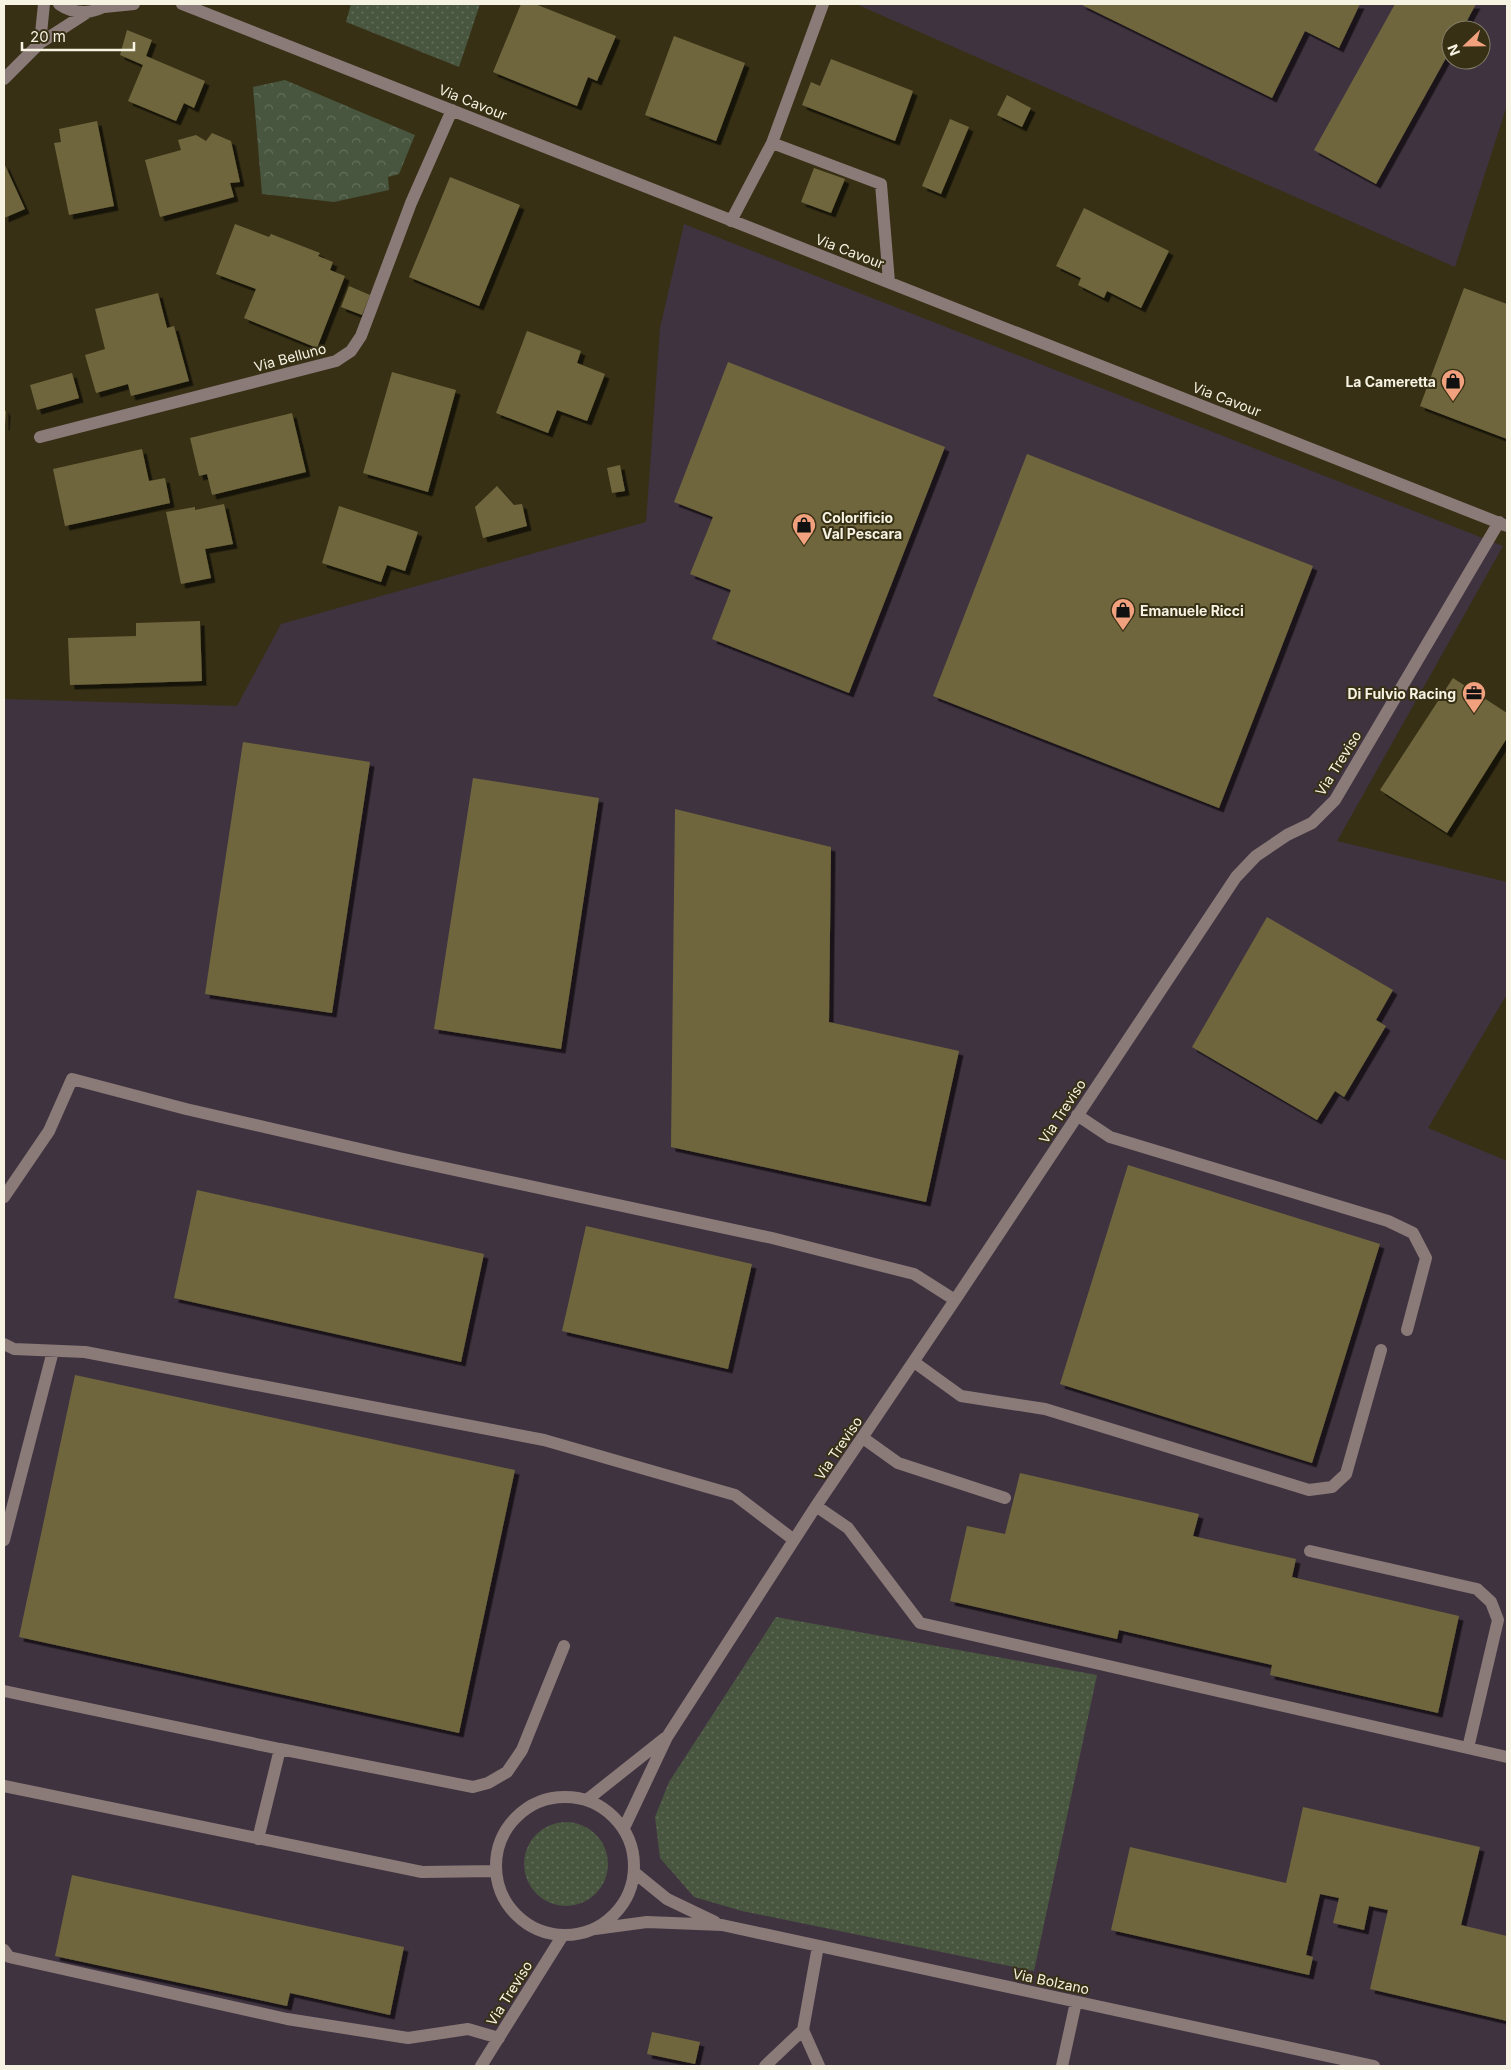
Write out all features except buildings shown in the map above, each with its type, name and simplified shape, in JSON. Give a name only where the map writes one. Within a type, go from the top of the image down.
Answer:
[{"type":"street","points":[[40,43],[44,4]]},
{"type":"street","points":[[59,4],[75,12],[88,12]]},
{"type":"street","points":[[4,79],[40,43],[88,12],[105,5],[134,4]]},
{"type":"street","name":"Via Cavour","points":[[182,4],[1503,524]]},
{"type":"street","points":[[731,221],[772,143],[823,4]]},
{"type":"street","name":"Via Belluno","points":[[40,437],[336,361],[351,351],[361,336],[411,203],[452,110]]},
{"type":"street","points":[[772,143],[881,184],[889,282]]},
{"type":"street","name":"Via Treviso","points":[[624,1828],[667,1736],[816,1506],[914,1362],[1236,877],[1256,856],[1287,835],[1312,823],[1335,800],[1503,524]]},
{"type":"street","points":[[4,1197],[48,1131],[72,1079],[186,1109],[399,1158],[772,1238],[914,1274],[955,1300]]},
{"type":"street","points":[[1077,1115],[1110,1137],[1388,1221],[1412,1233],[1426,1258],[1407,1330]]},
{"type":"street","points":[[4,1344],[14,1349],[85,1352],[544,1440],[735,1495],[794,1540]]},
{"type":"street","points":[[914,1362],[961,1396],[1045,1409],[1309,1490],[1332,1487],[1346,1474],[1381,1350]]},
{"type":"street","points":[[4,1540],[53,1351]]},
{"type":"street","points":[[863,1438],[898,1463],[1005,1498]]},
{"type":"street","points":[[816,1506],[848,1528],[920,1622],[1507,1757]]},
{"type":"street","points":[[1310,1550],[1477,1589],[1491,1602],[1498,1620],[1468,1748]]},
{"type":"street","points":[[4,1691],[473,1787],[488,1783],[507,1772],[522,1750],[564,1646]]},
{"type":"street","name":"Via Treviso","points":[[588,1800],[667,1736]]},
{"type":"street","points":[[258,1839],[280,1749]]},
{"type":"street","points":[[4,1786],[422,1872],[496,1870]]},
{"type":"street","points":[[595,1929],[614,1916],[628,1896],[635,1873],[633,1849],[624,1828],[608,1811],[588,1800],[566,1796],[543,1799],[523,1810],[507,1826],[498,1848],[496,1870],[500,1890],[510,1908],[525,1922],[543,1932],[563,1936],[595,1929],[647,1922],[722,1925]]},
{"type":"street","points":[[635,1873],[667,1899],[722,1925]]},
{"type":"street","name":"Via Bolzano","points":[[722,1925],[1374,2066]]},
{"type":"street","name":"Via Treviso","points":[[481,2066],[563,1936]]},
{"type":"street","points":[[818,1946],[804,2030],[819,2066]]},
{"type":"street","points":[[4,1950],[9,1957],[287,2019],[408,2038],[468,2029],[499,2038]]},
{"type":"street","points":[[1062,2066],[1076,2002]]},
{"type":"street","points":[[765,2066],[804,2030]]},
{"type":"shaded area","points":[[856,4],[1507,4],[1507,105],[1455,267]]},
{"type":"shaded area","points":[[684,224],[1503,546],[1337,841],[1507,882],[1507,994],[1428,1128],[1507,1161],[1507,2066],[4,2066],[4,699],[237,706],[281,624],[646,522],[660,328]]},
{"type":"green space","points":[[351,4],[480,4],[459,67],[346,22]]},
{"type":"green space","points":[[285,80],[415,135],[399,174],[388,177],[389,190],[334,202],[262,194],[253,87]]},
{"type":"green space","points":[[776,1617],[1097,1675],[1034,1971],[742,1911],[694,1897],[660,1858],[655,1817],[669,1782]]},
{"type":"green space","points":[[558,1822],[574,1822],[590,1829],[601,1840],[608,1856],[605,1880],[596,1894],[590,1899],[574,1906],[558,1906],[542,1899],[531,1888],[524,1872],[524,1856],[531,1840],[542,1829]]},
{"type":"place","name":"La Cameretta","points":[[1453,402]]},
{"type":"place","name":"Colorificio Val Pescara","points":[[804,546]]},
{"type":"place","name":"Emanuele Ricci","points":[[1123,631]]},
{"type":"place","name":"Di Fulvio Racing","points":[[1474,714]]}]
